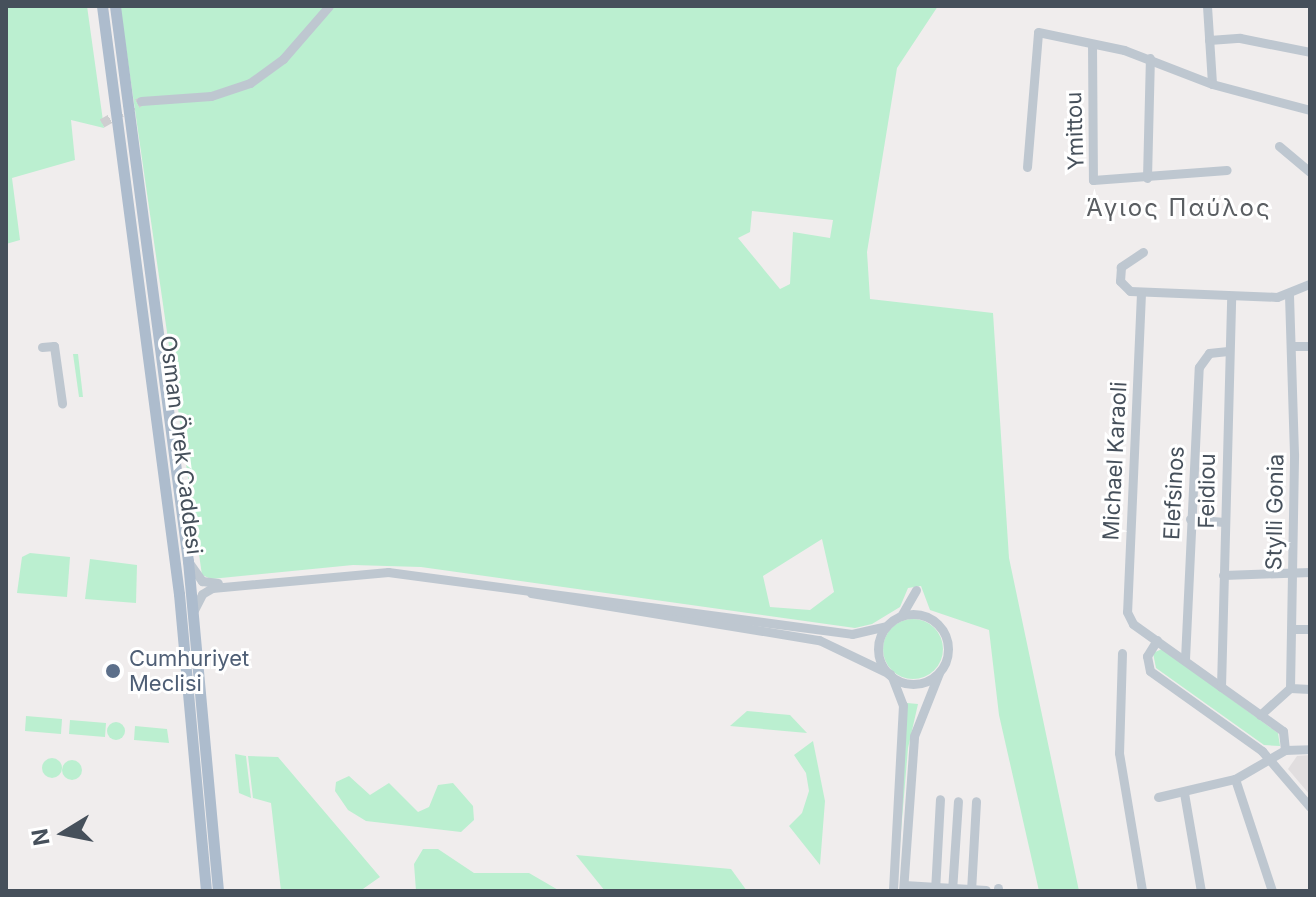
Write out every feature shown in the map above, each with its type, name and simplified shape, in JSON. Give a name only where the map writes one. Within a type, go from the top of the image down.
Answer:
[{"type":"main road","name":"Osman Örek Caddesi","points":[[102,6],[179,594],[206,891]]},
{"type":"main road","name":"Osman Örek Caddesi","points":[[115,6],[188,561],[218,891]]},
{"type":"street","points":[[141,101],[211,96],[250,83],[283,59],[329,6]]},
{"type":"street","points":[[1207,6],[1212,84]]},
{"type":"street","points":[[1027,167],[1038,32],[1150,58],[1212,84],[1310,110]]},
{"type":"street","points":[[1209,40],[1247,39],[1310,52]]},
{"type":"street","name":"Ymittou","points":[[1092,44],[1093,180],[1227,170]]},
{"type":"street","points":[[1147,178],[1150,58]]},
{"type":"street","points":[[1279,146],[1309,174]]},
{"type":"street","points":[[1143,252],[1119,273],[1123,287],[1141,293],[1289,295],[1310,284]]},
{"type":"street","name":"Michael Karaoli","points":[[1141,293],[1127,608],[1137,627],[1157,640]]},
{"type":"street","name":"Stylli Gonia","points":[[1289,295],[1293,346],[1290,688]]},
{"type":"street","name":"Feidiou","points":[[1221,687],[1231,296]]},
{"type":"street","points":[[42,347],[54,346],[62,403]]},
{"type":"street","points":[[1293,346],[1310,346]]},
{"type":"street","name":"Elefsinos","points":[[1185,659],[1199,367],[1209,353],[1228,351]]},
{"type":"street","points":[[1190,519],[1224,522]]},
{"type":"street","points":[[188,561],[197,576],[211,584],[406,572],[852,634],[886,626],[901,616],[916,590],[927,617],[941,628],[947,644],[914,736],[903,888],[986,890]]},
{"type":"street","points":[[406,572],[819,640],[913,684],[939,673]]},
{"type":"street","points":[[1223,575],[1310,572]]},
{"type":"street","points":[[193,613],[202,594],[212,588],[276,579]]},
{"type":"street","points":[[901,616],[927,617]]},
{"type":"street","points":[[886,626],[878,650],[903,705],[893,891]]},
{"type":"street","points":[[1292,629],[1310,629]]},
{"type":"street","points":[[1285,750],[1283,731],[1157,640],[1147,656],[1150,671],[1270,759],[1310,807]]},
{"type":"street","points":[[1122,653],[1119,753],[1142,891]]},
{"type":"street","points":[[1260,715],[1290,688],[1310,689]]},
{"type":"street","points":[[1158,797],[1235,779],[1285,750],[1310,749]]},
{"type":"street","points":[[1235,779],[1272,891]]},
{"type":"street","points":[[1184,793],[1201,891]]},
{"type":"street","points":[[935,889],[940,799]]},
{"type":"street","points":[[952,890],[958,801]]},
{"type":"street","points":[[971,890],[976,801]]},
{"type":"shaded area","points":[[1310,755],[1310,795],[1288,769],[1297,756]]},
{"type":"green space","points":[[6,6],[87,6],[104,128],[71,120],[75,160],[12,178],[20,240],[6,244]]},
{"type":"green space","points":[[120,6],[938,6],[897,68],[867,252],[870,299],[993,313],[1009,558],[1079,891],[1039,891],[999,715],[989,630],[930,610],[921,586],[908,588],[900,607],[872,624],[855,628],[421,567],[353,565],[211,579],[202,575]],"holes":[[[752,211],[833,220],[830,238],[793,232],[790,284],[780,289],[738,238],[750,232]],[[822,539],[834,592],[810,610],[770,607],[763,576]]]},
{"type":"green space","points":[[73,354],[78,354],[83,397],[79,397]]},
{"type":"green space","points":[[30,553],[70,557],[67,597],[17,593],[22,557]]},
{"type":"green space","points":[[90,559],[137,565],[136,603],[85,599]]},
{"type":"green space","points":[[913,619],[925,621],[934,628],[941,637],[941,661],[934,670],[925,677],[913,679],[901,677],[892,670],[885,661],[883,649],[885,637],[892,628],[901,621]]},
{"type":"green space","points":[[1162,649],[1278,733],[1280,746],[1264,745],[1156,668],[1153,653]]},
{"type":"green space","points":[[907,703],[918,704],[908,748],[896,891]]},
{"type":"green space","points":[[747,711],[790,715],[807,733],[730,726]]},
{"type":"green space","points":[[26,716],[62,719],[61,734],[25,731]]},
{"type":"green space","points":[[70,720],[106,723],[105,737],[69,734]]},
{"type":"green space","points":[[116,722],[125,731],[116,740],[107,731]]},
{"type":"green space","points":[[135,726],[167,729],[169,743],[134,740]]},
{"type":"green space","points":[[813,741],[825,801],[820,865],[789,826],[802,813],[809,791],[806,773],[794,755]]},
{"type":"green space","points":[[235,754],[246,756],[251,798],[239,793]]},
{"type":"green space","points":[[248,756],[278,757],[380,877],[360,891],[281,891],[271,803],[253,798]]},
{"type":"green space","points":[[52,758],[59,761],[62,768],[59,775],[52,778],[45,775],[42,768],[45,761]]},
{"type":"green space","points":[[72,760],[79,763],[82,770],[79,777],[72,780],[65,777],[62,770],[65,763]]},
{"type":"green space","points":[[349,776],[370,795],[389,783],[418,812],[429,807],[438,785],[453,783],[473,806],[474,820],[461,832],[366,821],[348,810],[335,791],[336,782]]},
{"type":"green space","points":[[423,849],[438,849],[474,873],[529,873],[560,891],[416,891],[414,864]]},
{"type":"green space","points":[[576,855],[731,869],[747,891],[605,891]]},
{"type":"tunnel","points":[[102,123],[141,101]]},
{"type":"place","name":"Cumhuriyet Meclisi","points":[[113,671]]},
{"type":"district","name":"Άγιος Παύλος","points":[[1179,208]]}]
